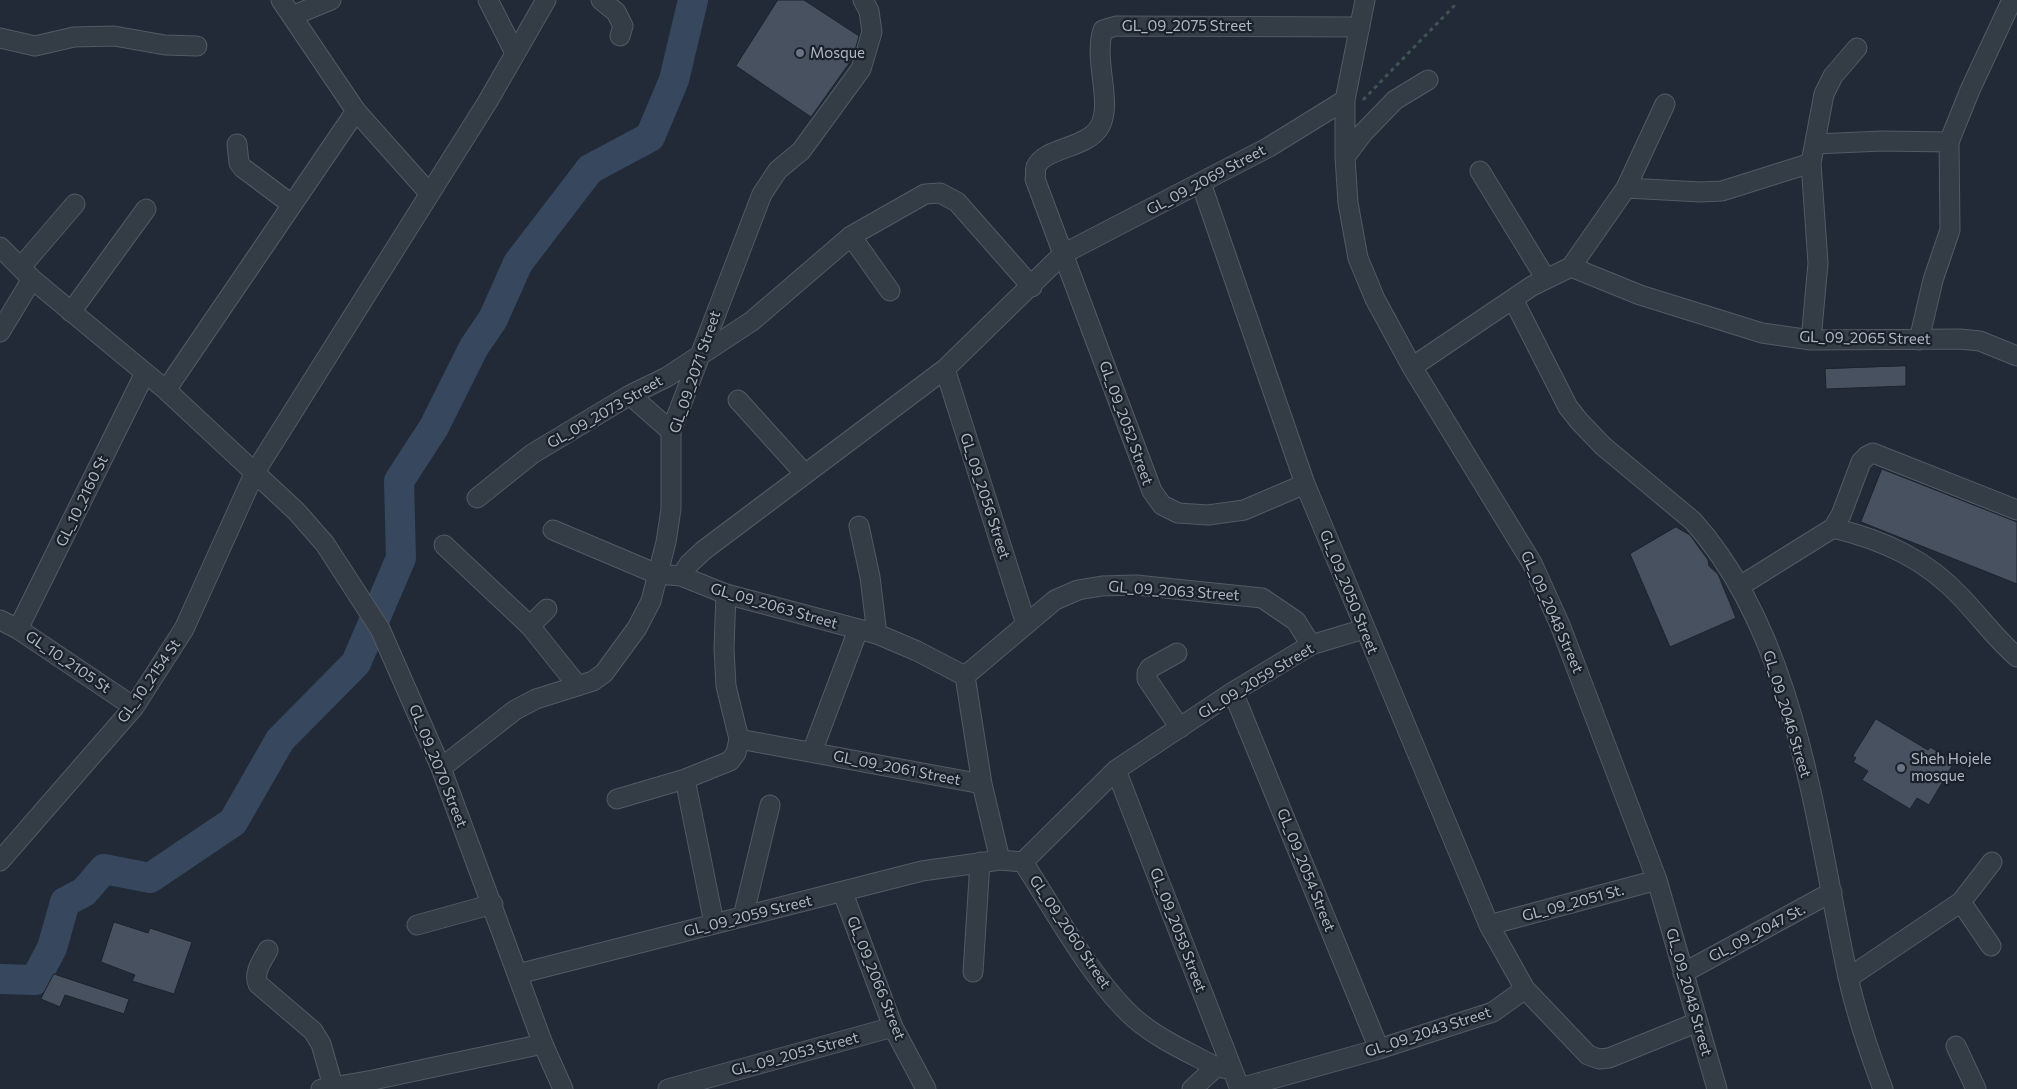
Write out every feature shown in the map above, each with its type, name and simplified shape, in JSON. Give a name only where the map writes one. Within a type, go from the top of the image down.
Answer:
[{"type":"street","points":[[281,0],[356,111],[430,194]]},
{"type":"street","points":[[292,16],[331,0]]},
{"type":"street","points":[[488,0],[515,53]]},
{"type":"street","name":"GL_10_2154 St","points":[[0,862],[134,707],[184,629],[255,472],[430,194],[546,0]]},
{"type":"street","points":[[601,0],[616,12],[623,26],[620,36]]},
{"type":"street","name":"GL_09_2071 Street","points":[[441,768],[515,710],[536,699],[593,681],[604,673],[637,628],[651,601],[666,542],[671,510],[672,431],[699,354],[762,194],[778,170],[806,144],[861,69],[872,32],[868,11],[863,0]]},
{"type":"street","name":"GL_09_2048 Street","points":[[1365,0],[1346,109],[1345,157],[1348,203],[1358,258],[1375,299],[1412,367],[1532,562],[1560,625],[1657,880],[1717,1089]]},
{"type":"street","points":[[1919,340],[1933,280],[1950,230],[1949,142],[1970,90],[2012,0]]},
{"type":"street","name":"GL_09_2075 Street","points":[[1064,254],[1035,178],[1037,166],[1044,158],[1087,140],[1100,128],[1104,114],[1099,43],[1103,30],[1116,26],[1360,27]]},
{"type":"street","points":[[0,38],[35,46],[74,38],[114,36],[165,45],[197,46]]},
{"type":"street","points":[[1811,340],[1818,264],[1811,163],[1824,94],[1833,76],[1857,48]]},
{"type":"street","points":[[1345,157],[1368,128],[1395,100],[1428,80]]},
{"type":"street","points":[[1412,367],[1513,298],[1546,278],[1571,267],[1626,188],[1664,104]]},
{"type":"street","name":"GL_09_2069 Street","points":[[682,576],[689,564],[704,550],[804,473],[862,433],[945,369],[1064,254],[1346,109]]},
{"type":"street","points":[[166,390],[356,111]]},
{"type":"street","points":[[1815,144],[1882,140],[1949,142]]},
{"type":"street","points":[[237,144],[239,163],[243,168],[291,204]]},
{"type":"street","points":[[1626,188],[1702,192],[1722,191],[1811,163]]},
{"type":"street","points":[[1480,170],[1546,278]]},
{"type":"street","name":"GL_09_2050 Street","points":[[1201,183],[1305,484],[1489,925],[1525,989]]},
{"type":"street","name":"GL_09_2073 Street","points":[[477,498],[532,454],[630,395],[667,377],[699,354],[752,321],[851,236],[925,194],[940,193],[957,202],[1032,287]]},
{"type":"street","points":[[0,332],[27,273],[75,204]]},
{"type":"street","points":[[71,312],[146,209]]},
{"type":"street","points":[[851,236],[890,292]]},
{"type":"street","name":"GL_09_2070 Street","points":[[0,247],[71,312],[166,390],[297,512],[325,544],[380,630],[441,768],[493,904],[543,1044],[563,1089]]},
{"type":"street","name":"GL_09_2052 Street","points":[[1064,254],[1152,491],[1162,505],[1178,513],[1208,515],[1244,510],[1305,484]]},
{"type":"street","name":"GL_09_2065 Street","points":[[1571,267],[1640,295],[1762,333],[1811,340],[1960,339],[1980,342],[2017,356]]},
{"type":"street","name":"GL_09_2046 Street","points":[[1513,298],[1568,407],[1579,421],[1603,446],[1693,521],[1704,533],[1740,586],[1775,666],[1800,747],[1832,892],[1848,978],[1864,1036],[1883,1089]]},
{"type":"street","name":"GL_09_2056 Street","points":[[945,369],[1026,624]]},
{"type":"street","name":"GL_10_2160 St","points":[[18,629],[145,373]]},
{"type":"street","points":[[630,395],[672,431]]},
{"type":"street","points":[[738,400],[804,473]]},
{"type":"street","points":[[1740,586],[1833,528],[1842,514],[1861,462],[1866,456],[1873,453],[2017,510]]},
{"type":"street","points":[[860,526],[870,577],[877,634]]},
{"type":"street","points":[[1833,528],[1862,535],[1907,553],[1935,572],[1961,596],[1997,639],[2017,657]]},
{"type":"street","name":"GL_09_2063 Street","points":[[553,530],[657,574],[682,576],[726,594],[877,634],[965,676],[1055,600],[1078,590],[1102,586],[1136,585],[1262,598],[1296,620],[1311,646]]},
{"type":"street","points":[[444,545],[530,626],[578,686]]},
{"type":"street","points":[[617,799],[685,779],[730,761],[736,753],[739,739],[726,686],[724,648],[726,594]]},
{"type":"street","points":[[530,626],[547,609]]},
{"type":"street","name":"GL_10_2105 St","points":[[0,620],[18,629],[134,707]]},
{"type":"street","name":"GL_09_2059 Street","points":[[518,974],[714,923],[842,893],[922,871],[1000,860],[1024,862],[1116,770],[1233,692],[1311,646],[1364,629]]},
{"type":"street","name":"GL_09_2061 Street","points":[[812,752],[858,630]]},
{"type":"street","points":[[1177,653],[1150,668],[1146,673],[1147,679],[1180,728]]},
{"type":"street","points":[[965,676],[982,784],[1000,860]]},
{"type":"street","name":"GL_09_2054 Street","points":[[1233,692],[1379,1049]]},
{"type":"street","name":"GL_09_2061 Street","points":[[739,739],[982,784]]},
{"type":"street","name":"GL_09_2058 Street","points":[[1116,770],[1224,1068],[1240,1088]]},
{"type":"street","points":[[685,779],[714,923]]},
{"type":"street","points":[[743,917],[770,805]]},
{"type":"street","points":[[973,972],[980,862]]},
{"type":"street","name":"GL_09_2060 Street","points":[[1024,862],[1104,986],[1134,1018],[1167,1041],[1224,1068]]},
{"type":"street","points":[[1848,978],[1961,902],[1992,862]]},
{"type":"street","name":"GL_09_2051 St.","points":[[1489,925],[1657,880]]},
{"type":"street","name":"GL_09_2047 St.","points":[[1683,973],[1832,892]]},
{"type":"street","name":"GL_09_2066 Street","points":[[842,893],[893,1027],[926,1089]]},
{"type":"street","points":[[1961,902],[1991,946]]},
{"type":"street","points":[[417,925],[493,904]]},
{"type":"street","points":[[268,950],[255,978],[258,984],[313,1031],[322,1044],[327,1088],[375,1085],[543,1044]]},
{"type":"street","points":[[1525,989],[1588,1055],[1599,1059],[1624,1053],[1698,1022]]},
{"type":"street","name":"GL_09_2043 Street","points":[[1240,1088],[1379,1049],[1493,1012],[1525,989]]},
{"type":"street","name":"GL_09_2053 Street","points":[[668,1089],[893,1027]]},
{"type":"street","points":[[1956,1046],[1976,1089]]},
{"type":"street","points":[[1192,1089],[1224,1068]]},
{"type":"path","points":[[1346,109],[1455,5]]},
{"type":"building","name":"Mosque","points":[[778,0],[804,0],[859,36],[853,58],[811,117],[736,66]]},
{"type":"building","points":[[1906,366],[1906,386],[1826,389],[1825,369]]},
{"type":"building","points":[[1882,469],[2017,522],[2017,584],[1861,522]]},
{"type":"building","points":[[1676,527],[1690,535],[1708,560],[1709,566],[1718,574],[1736,618],[1670,647],[1630,554]]},
{"type":"building","points":[[1876,719],[1928,750],[1930,747],[1955,761],[1929,805],[1917,798],[1910,809],[1862,780],[1868,771],[1853,762],[1856,758],[1853,756]]},
{"type":"building","points":[[114,922],[148,933],[150,928],[192,942],[174,994],[132,981],[135,975],[101,962]]},
{"type":"building","points":[[54,974],[129,999],[124,1014],[65,995],[60,1007],[41,999]]},
{"type":"waterway","points":[[0,979],[35,980],[52,948],[65,902],[84,892],[104,869],[150,878],[233,822],[280,740],[356,663],[401,558],[399,481],[434,427],[474,347],[493,319],[518,263],[590,169],[650,137],[674,80],[693,0]]},
{"type":"place","name":"Mosque","points":[[800,53]]},
{"type":"place","name":"Sheh Hojele mosque","points":[[1901,768]]}]
